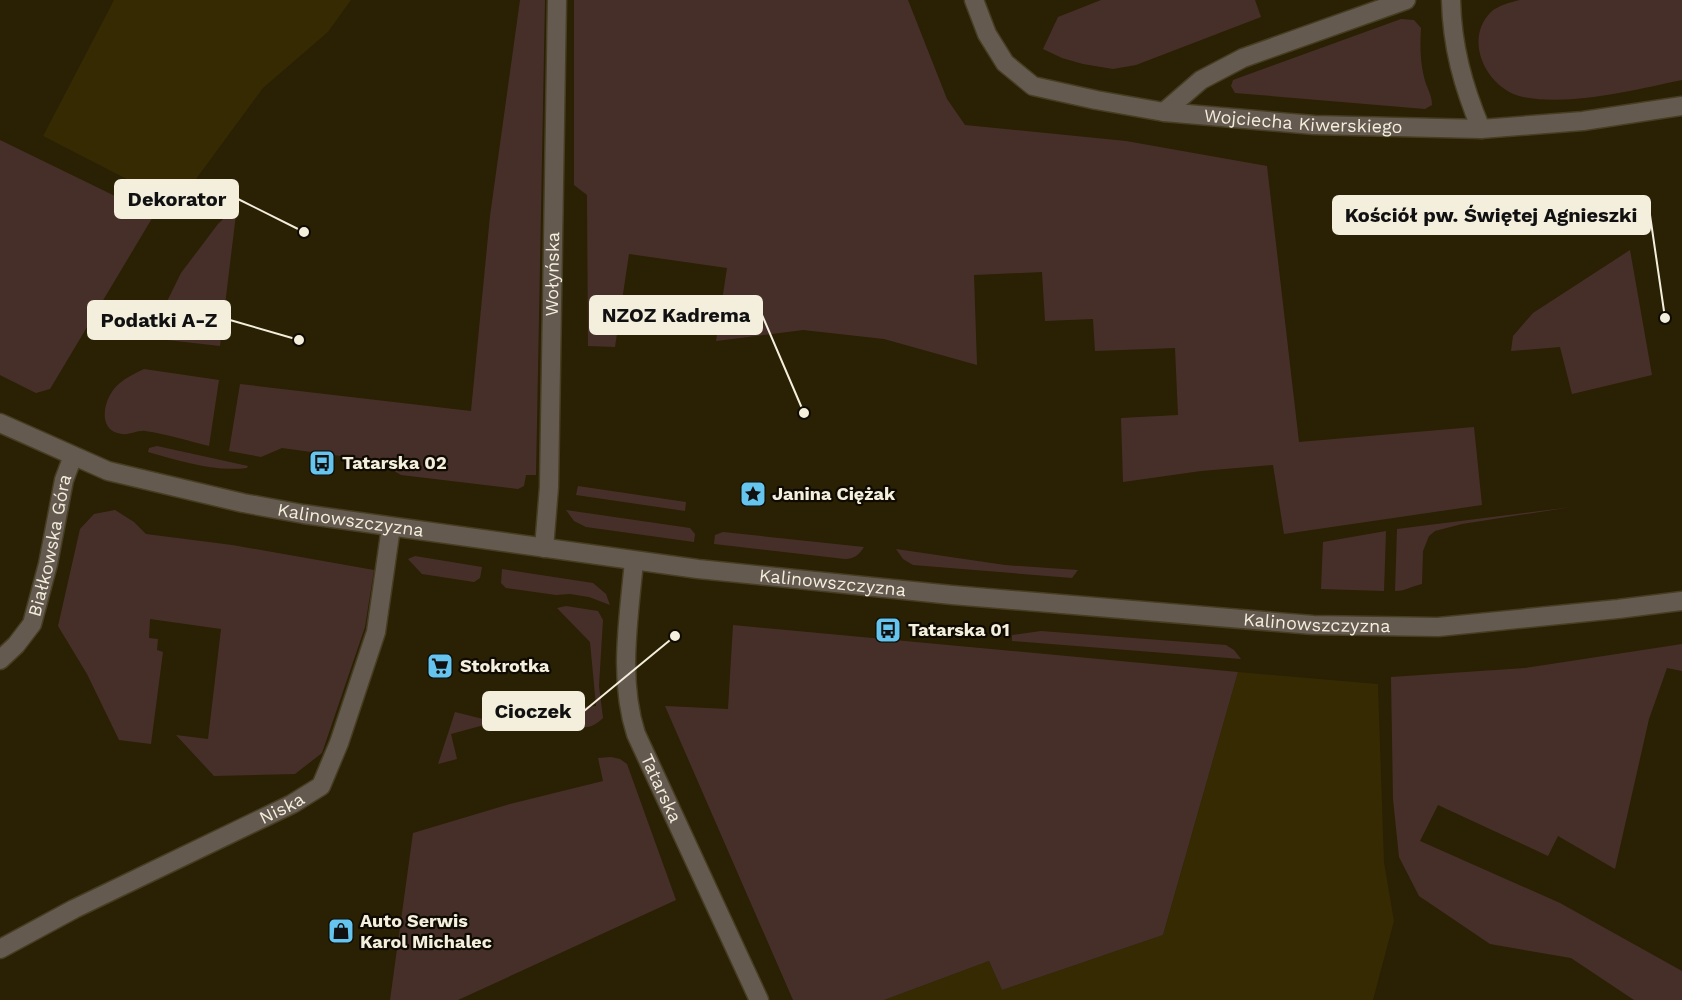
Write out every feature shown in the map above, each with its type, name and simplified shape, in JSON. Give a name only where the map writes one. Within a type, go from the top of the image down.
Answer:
[{"type":"street","name":"Wołyńska","points":[[544,548],[549,487],[557,0]]},
{"type":"street","name":"Wojciecha Kiwerskiego","points":[[974,0],[987,34],[1005,63],[1034,86],[1164,112],[1314,125],[1481,129],[1583,121],[1682,106]]},
{"type":"street","points":[[1164,112],[1201,80],[1243,58],[1406,0]]},
{"type":"street","points":[[1450,0],[1457,62],[1466,93],[1481,129]]},
{"type":"street","name":"Kalinowszczyzna","points":[[0,423],[108,471],[221,499],[303,514],[634,561],[952,596],[1312,625],[1438,627],[1682,601]]},
{"type":"street","name":"Białkowska Góra","points":[[0,660],[16,645],[32,624],[48,564],[64,480],[73,456]]},
{"type":"street","name":"Niska","points":[[0,949],[74,909],[292,804],[321,786],[339,743],[376,632],[390,527]]},
{"type":"street","name":"Tatarska","points":[[634,561],[627,643],[626,692],[629,714],[636,734],[759,1000]]},
{"type":"shaded area","points":[[114,0],[351,0],[328,32],[263,88],[177,205],[43,136]]},
{"type":"shaded area","points":[[520,0],[545,0],[536,475],[526,475],[524,486],[518,489],[401,475],[377,461],[282,448],[261,457],[229,451],[240,384],[471,411],[490,216]]},
{"type":"shaded area","points":[[574,0],[908,0],[947,99],[965,125],[1126,141],[1267,166],[1299,442],[1474,427],[1482,505],[1284,534],[1273,465],[1201,471],[1123,482],[1121,418],[1178,415],[1175,348],[1095,351],[1093,319],[1045,321],[1042,272],[974,275],[977,365],[884,339],[803,330],[716,341],[727,268],[629,254],[615,347],[588,346],[587,195],[574,185]]},
{"type":"shaded area","points":[[1101,0],[1255,0],[1261,17],[1136,65],[1113,69],[1062,58],[1043,49],[1058,17]]},
{"type":"shaded area","points":[[1520,0],[1682,0],[1682,80],[1624,92],[1562,100],[1523,97],[1510,93],[1490,75],[1483,63],[1479,50],[1479,37],[1483,24],[1491,12],[1500,6]]},
{"type":"shaded area","points":[[1401,19],[1414,20],[1421,28],[1422,65],[1432,105],[1425,109],[1235,93],[1231,86],[1233,80]]},
{"type":"shaded area","points":[[0,140],[154,215],[50,389],[36,393],[0,375]]},
{"type":"shaded area","points":[[237,206],[220,346],[149,338],[181,273],[218,224]]},
{"type":"shaded area","points":[[1630,250],[1652,375],[1572,394],[1560,347],[1511,351],[1513,336],[1533,313]]},
{"type":"shaded area","points":[[144,369],[219,380],[209,446],[145,431],[122,434],[108,426],[105,420],[106,404],[114,389]]},
{"type":"shaded area","points":[[157,446],[248,466],[234,469],[209,467],[148,452],[149,448]]},
{"type":"shaded area","points":[[578,486],[686,502],[685,511],[576,495]]},
{"type":"shaded area","points":[[1572,507],[1462,524],[1435,531],[1429,536],[1423,551],[1422,584],[1395,591],[1397,529]]},
{"type":"shaded area","points":[[115,510],[134,522],[146,534],[232,545],[374,570],[365,627],[322,753],[295,774],[214,776],[176,735],[208,739],[221,629],[150,619],[149,638],[158,639],[157,650],[163,652],[151,744],[119,740],[87,674],[58,626],[80,529],[94,514]]},
{"type":"shaded area","points":[[566,510],[690,528],[695,534],[694,542],[586,527],[574,521]]},
{"type":"shaded area","points":[[1386,531],[1384,591],[1321,589],[1323,542]]},
{"type":"shaded area","points":[[723,532],[864,547],[856,556],[845,559],[714,544],[715,535]]},
{"type":"shaded area","points":[[896,549],[1005,565],[1078,570],[1072,578],[913,565],[903,559]]},
{"type":"shaded area","points":[[415,556],[482,567],[480,578],[474,582],[422,574],[408,559]]},
{"type":"shaded area","points":[[502,569],[593,583],[606,594],[610,605],[589,597],[506,588],[501,583]]},
{"type":"shaded area","points":[[566,606],[598,611],[603,620],[599,686],[603,718],[588,727],[573,724],[563,716],[563,708],[596,706],[590,642],[557,608]]},
{"type":"shaded area","points":[[733,625],[1238,672],[1163,935],[1002,990],[989,961],[884,1000],[793,1000],[665,706],[728,709]]},
{"type":"shaded area","points":[[1041,631],[1226,645],[1234,650],[1241,659],[1012,641],[1012,635]]},
{"type":"shaded area","points":[[1682,644],[1682,671],[1667,668],[1649,719],[1615,869],[1558,836],[1548,856],[1438,805],[1420,841],[1560,903],[1682,971],[1682,1000],[1634,1000],[1571,958],[1490,944],[1419,896],[1399,857],[1393,799],[1391,677],[1525,668]]},
{"type":"shaded area","points":[[1238,672],[1378,684],[1384,862],[1394,921],[1373,1000],[884,1000],[989,961],[1002,990],[1163,935]]},
{"type":"shaded area","points":[[455,712],[495,722],[451,734],[457,759],[438,764]]},
{"type":"shaded area","points":[[611,757],[627,764],[676,900],[458,1000],[390,1000],[413,833],[510,804],[603,781],[598,758]]},
{"type":"place","name":"Dekorator","points":[[304,232]]},
{"type":"place","name":"Kościół pw. Świętej Agnieszki","points":[[1665,318]]},
{"type":"place","name":"Podatki A-Z","points":[[299,340]]},
{"type":"place","name":"NZOZ Kadrema","points":[[804,413]]},
{"type":"place","name":"Tatarska 02","points":[[322,463]]},
{"type":"place","name":"Janina Ciężak","points":[[753,494]]},
{"type":"place","name":"Tatarska 01","points":[[888,630]]},
{"type":"place","name":"Cioczek","points":[[675,636]]},
{"type":"place","name":"Stokrotka","points":[[440,666]]},
{"type":"place","name":"Auto Serwis Karol Michalec","points":[[341,931]]}]
